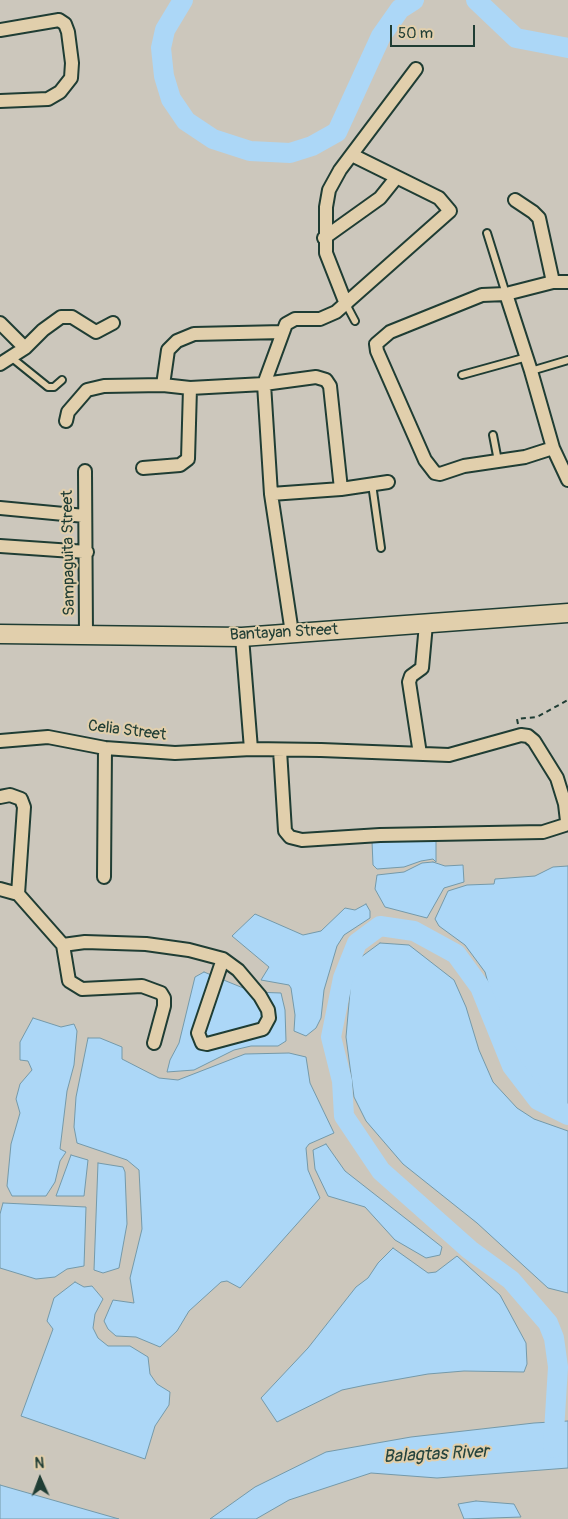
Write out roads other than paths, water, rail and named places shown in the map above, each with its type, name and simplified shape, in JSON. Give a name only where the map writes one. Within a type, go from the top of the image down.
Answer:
[{"type":"main road","name":"Bantayan Street","points":[[0,634],[242,637],[568,613]]},
{"type":"street","points":[[0,30],[58,20],[65,24],[68,32],[72,63],[71,78],[60,92],[48,99],[0,101]]},
{"type":"street","points":[[346,304],[331,269],[324,238],[329,190],[352,155],[416,69]]},
{"type":"street","points":[[292,633],[271,494],[264,384],[289,321],[329,316],[346,304],[450,211],[439,198],[352,155]]},
{"type":"street","points":[[324,238],[380,198],[396,178]]},
{"type":"street","points":[[515,200],[534,212],[539,218],[553,282]]},
{"type":"street","points":[[553,448],[525,457],[464,466],[440,474],[434,473],[425,460],[376,344],[390,332],[482,295],[506,294],[553,282],[567,282]]},
{"type":"street","points":[[506,294],[531,370],[553,448],[568,480]]},
{"type":"street","points":[[0,364],[12,358],[43,330],[61,317],[72,317],[96,332],[113,323]]},
{"type":"street","points":[[0,323],[24,348]]},
{"type":"street","points":[[163,385],[168,350],[177,341],[194,334],[284,332]]},
{"type":"street","points":[[66,421],[68,412],[87,390],[92,388],[163,385],[190,388],[264,384],[316,377],[326,380],[330,386],[341,489]]},
{"type":"street","points":[[144,468],[180,465],[188,459],[190,388]]},
{"type":"street","name":"Sampaguita Street","points":[[85,471],[87,552],[86,635]]},
{"type":"street","points":[[271,494],[341,489],[388,482]]},
{"type":"street","points":[[0,508],[85,516]]},
{"type":"street","points":[[0,546],[87,552]]},
{"type":"street","points":[[420,754],[409,682],[411,676],[422,668],[426,624]]},
{"type":"street","points":[[242,637],[251,749]]},
{"type":"street","name":"Celia Street","points":[[0,741],[48,737],[105,748],[175,754],[251,749],[449,755],[520,735],[528,736],[534,741],[557,778],[568,816],[565,825],[558,829],[543,832],[380,835],[302,840],[290,837],[285,831],[283,824],[280,750]]},
{"type":"street","points":[[104,877],[105,748]]},
{"type":"street","points":[[0,797],[10,795],[21,799],[24,806],[18,894]]},
{"type":"street","points":[[0,889],[18,894],[63,945],[69,981],[74,986],[82,989],[142,986],[160,993],[164,998],[164,1006],[154,1043]]},
{"type":"street","points":[[63,945],[101,942],[146,944],[189,950],[222,959],[238,970],[260,996],[268,1010],[268,1018],[262,1029],[207,1044],[202,1042],[198,1034],[222,959]]},
{"type":"lane","points":[[487,233],[506,294]]},
{"type":"lane","points":[[346,304],[355,321]]},
{"type":"lane","points":[[462,375],[527,357]]},
{"type":"lane","points":[[12,358],[48,387],[54,387],[62,380]]},
{"type":"lane","points":[[531,370],[568,360]]},
{"type":"lane","points":[[493,435],[498,461]]},
{"type":"lane","points":[[372,483],[381,548]]},
{"type":"water","points":[[436,839],[436,862],[433,859],[404,867],[377,869],[373,865],[372,841]]},
{"type":"water","points":[[433,862],[445,866],[463,865],[464,882],[444,888],[427,918],[385,907],[375,889],[377,875],[404,872],[422,863]]},
{"type":"water","points":[[568,866],[568,1105],[552,1100],[539,1091],[522,1071],[499,1022],[485,972],[465,945],[439,926],[435,919],[448,891],[467,885],[494,884],[495,879],[535,876],[553,867]]},
{"type":"water","points":[[366,904],[370,911],[370,918],[344,935],[337,946],[324,990],[321,1018],[316,1028],[306,1036],[294,1031],[295,1015],[291,988],[289,985],[261,980],[269,967],[232,936],[255,914],[303,935],[321,931],[345,908],[355,910]]},
{"type":"water","points":[[380,943],[409,945],[454,980],[466,1007],[479,1050],[493,1082],[517,1108],[534,1119],[568,1131],[568,1293],[548,1288],[477,1223],[403,1164],[366,1121],[354,1097],[346,1037],[351,980],[361,957]]},
{"type":"water","points":[[204,972],[253,992],[281,993],[285,1010],[286,1041],[278,1046],[251,1046],[234,1050],[194,1070],[167,1072],[170,1060],[179,1043],[195,977]]},
{"type":"water","points":[[33,1018],[61,1027],[74,1024],[77,1031],[74,1065],[67,1091],[60,1149],[66,1152],[60,1161],[55,1182],[46,1196],[12,1196],[7,1186],[11,1144],[20,1113],[16,1099],[20,1084],[32,1070],[28,1061],[20,1060],[20,1042]]},
{"type":"water","points":[[88,1038],[100,1038],[122,1047],[122,1059],[159,1078],[178,1080],[245,1054],[289,1053],[306,1057],[310,1083],[334,1133],[309,1144],[306,1148],[308,1170],[320,1198],[240,1288],[227,1281],[221,1282],[189,1311],[177,1331],[160,1347],[136,1337],[116,1336],[108,1329],[104,1321],[113,1300],[134,1303],[130,1278],[142,1229],[139,1170],[127,1160],[77,1143],[74,1127],[76,1097]]},
{"type":"water","points":[[326,1144],[345,1171],[442,1247],[440,1255],[426,1258],[395,1240],[365,1207],[328,1196],[315,1169],[313,1150]]},
{"type":"water","points":[[71,1155],[88,1160],[84,1196],[56,1196]]},
{"type":"water","points":[[98,1163],[123,1167],[125,1172],[127,1224],[119,1268],[103,1273],[94,1270]]},
{"type":"water","points":[[3,1203],[86,1207],[84,1266],[67,1269],[55,1277],[36,1279],[0,1268],[0,1214]]},
{"type":"water","points":[[393,1248],[428,1273],[436,1272],[457,1256],[500,1295],[526,1343],[527,1364],[524,1372],[464,1371],[428,1374],[366,1385],[342,1390],[277,1422],[261,1398],[308,1348],[356,1287],[368,1278],[378,1263]]},
{"type":"water","points":[[75,1282],[84,1287],[92,1286],[103,1299],[95,1314],[93,1328],[98,1338],[108,1346],[130,1346],[148,1357],[150,1374],[157,1384],[170,1392],[169,1405],[155,1426],[145,1459],[21,1416],[53,1329],[47,1321],[54,1298]]},
{"type":"water","name":"Balagtas River","points":[[568,1421],[568,1468],[437,1478],[371,1473],[289,1500],[256,1519],[210,1519],[255,1487],[326,1452],[411,1437]]},
{"type":"water","points":[[0,1485],[119,1519],[0,1519]]},
{"type":"water","points":[[476,1501],[514,1504],[521,1517],[464,1519],[458,1504]]},
{"type":"waterway","points":[[183,0],[165,30],[161,48],[164,76],[171,99],[186,121],[213,139],[250,151],[290,153],[312,146],[337,132],[381,36],[400,9],[414,0]]},
{"type":"waterway","points":[[476,0],[516,38],[568,48]]},
{"type":"waterway","points":[[553,1448],[558,1367],[554,1338],[548,1323],[511,1280],[470,1250],[381,1171],[344,1116],[342,1081],[331,1037],[343,978],[357,943],[380,926],[414,931],[456,954],[480,987],[512,1066],[538,1100],[568,1115]]}]
